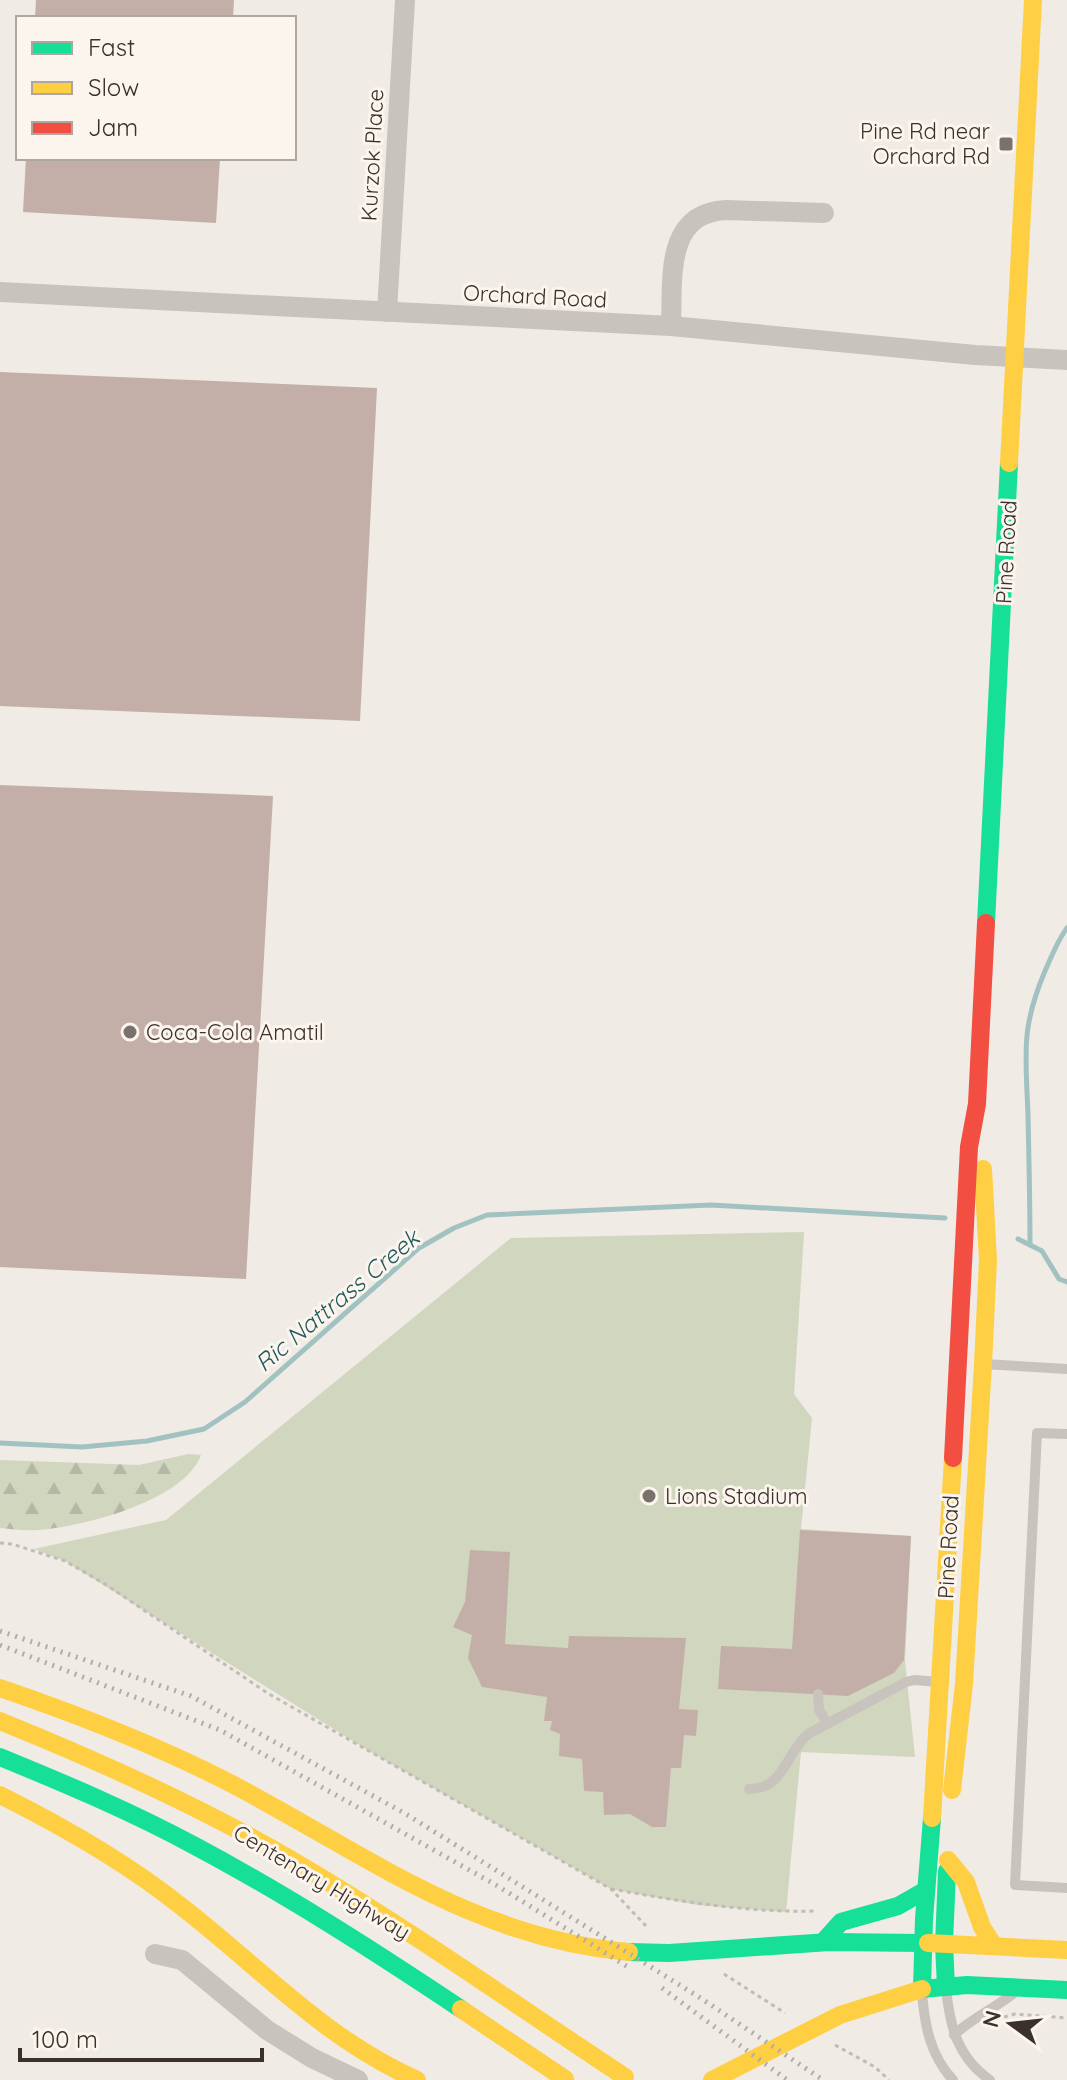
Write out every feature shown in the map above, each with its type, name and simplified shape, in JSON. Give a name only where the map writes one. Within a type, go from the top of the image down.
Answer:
[{"type":"main road","name":"Pine Road","points":[[951,1807],[964,1684],[988,1260],[977,1104],[1033,0]]},
{"type":"main road","name":"Pine Road","points":[[922,1989],[969,1147],[977,1104]]},
{"type":"main road","points":[[0,1688],[107,1726],[209,1772],[399,1881],[440,1901],[508,1927],[573,1943],[638,1952],[702,1951],[823,1942],[1067,1950]]},
{"type":"main road","name":"Centenary Highway","points":[[0,1721],[91,1757],[254,1839],[328,1881],[625,2077]]},
{"type":"main road","name":"Centenary Highway","points":[[0,1757],[129,1813],[253,1878],[350,1936],[565,2079]]},
{"type":"main road","points":[[0,1795],[142,1878],[205,1924],[329,2032],[357,2051],[417,2080]]},
{"type":"main road","points":[[946,1987],[944,1944],[948,1853],[966,1882],[982,1927],[994,1946]]},
{"type":"main road","points":[[823,1942],[841,1922],[898,1906],[926,1890]]},
{"type":"main road","points":[[712,2080],[817,2025],[874,2002],[922,1989],[1021,1987],[1067,1990]]},
{"type":"street","name":"Kurzok Place","points":[[387,312],[405,0]]},
{"type":"street","points":[[671,326],[674,262],[679,241],[698,215],[726,210],[824,213]]},
{"type":"street","name":"Orchard Road","points":[[0,292],[671,326],[1067,360]]},
{"type":"street","points":[[155,1954],[182,1960],[267,2030],[312,2058],[358,2080]]},
{"type":"lane","points":[[957,1363],[1067,1369]]},
{"type":"lane","points":[[1067,1434],[1037,1433],[1015,1885],[1067,1888]]},
{"type":"lane","points":[[749,1789],[759,1789],[777,1778],[784,1771],[799,1741],[906,1682],[964,1684]]},
{"type":"lane","points":[[818,1694],[819,1710],[828,1724]]},
{"type":"lane","points":[[946,1987],[954,2035],[970,2064],[990,2080]]},
{"type":"lane","points":[[954,2035],[966,2024],[999,2006],[1021,1987]]},
{"type":"lane","points":[[922,1989],[931,2047],[938,2062],[953,2080]]},
{"type":"path","points":[[0,1543],[34,1549],[65,1561],[105,1584],[269,1694],[611,1889],[641,1923],[654,1931]]},
{"type":"path","points":[[718,1971],[794,2019]]},
{"type":"path","points":[[832,2043],[875,2067],[889,2080]]},
{"type":"green space","points":[[804,1232],[794,1394],[812,1418],[801,1529],[911,1536],[905,1661],[915,1757],[801,1752],[786,1912],[698,1905],[611,1889],[369,1751],[65,1561],[34,1549],[166,1520],[511,1238]]},
{"type":"green space","points":[[188,1454],[201,1455],[191,1471],[175,1486],[130,1509],[57,1528],[0,1528],[0,1460],[139,1465]]},
{"type":"building","points":[[36,0],[234,0],[233,16],[35,16]]},
{"type":"building","points":[[26,160],[220,160],[216,223],[23,212]]},
{"type":"building","points":[[0,372],[377,388],[360,721],[0,706]]},
{"type":"building","name":"Coca-Cola Amatil","points":[[0,785],[273,796],[246,1279],[0,1267]]},
{"type":"building","points":[[800,1530],[911,1536],[904,1660],[894,1673],[848,1696],[718,1689],[721,1646],[792,1649]]},
{"type":"building","points":[[470,1550],[510,1552],[505,1644],[568,1648],[569,1636],[686,1638],[679,1709],[698,1710],[696,1736],[684,1735],[681,1768],[671,1768],[666,1827],[652,1827],[630,1814],[604,1815],[603,1792],[584,1791],[582,1759],[559,1756],[560,1734],[550,1730],[552,1721],[544,1721],[547,1697],[482,1687],[468,1658],[472,1635],[453,1627],[465,1602]]},
{"type":"waterway","points":[[1030,1245],[1026,1043],[1037,992],[1057,943],[1067,928]]},
{"type":"waterway","name":"Ric Nattrass Creek","points":[[0,1443],[82,1447],[147,1441],[204,1429],[245,1402],[419,1248],[454,1228],[487,1215],[711,1205],[945,1218]]},
{"type":"waterway","name":"Ric Nattrass Creek","points":[[1018,1239],[1042,1251],[1059,1279],[1067,1282]]},
{"type":"railway","points":[[0,1631],[191,1696],[406,1814],[702,1999],[823,2080]]},
{"type":"railway","points":[[0,1645],[220,1730],[496,1885],[628,1967]]},
{"type":"railway","points":[[662,1988],[787,2080]]},
{"type":"traffic: fast","points":[[986,923],[1009,463]]},
{"type":"traffic: fast","points":[[0,1757],[123,1810],[229,1865],[330,1924],[461,2009]]},
{"type":"traffic: fast","points":[[932,1818],[922,1989],[967,1985],[1067,1990]]},
{"type":"traffic: fast","points":[[946,1987],[947,1871]]},
{"type":"traffic: fast","points":[[823,1942],[841,1922],[898,1906],[926,1890]]},
{"type":"traffic: fast","points":[[629,1952],[669,1953],[829,1942],[923,1943]]},
{"type":"traffic: slow","points":[[1009,463],[1033,0]]},
{"type":"traffic: slow","points":[[952,1790],[964,1684],[983,1364],[988,1260],[983,1169]]},
{"type":"traffic: slow","points":[[932,1818],[953,1458]]},
{"type":"traffic: slow","points":[[0,1688],[117,1731],[202,1769],[374,1864],[469,1911],[519,1930],[572,1944],[629,1952]]},
{"type":"traffic: slow","points":[[0,1721],[147,1785],[290,1859],[417,1938],[625,2077]]},
{"type":"traffic: slow","points":[[0,1795],[71,1833],[139,1875],[211,1930],[322,2023],[351,2044],[417,2080]]},
{"type":"traffic: slow","points":[[948,1860],[966,1882],[982,1927],[994,1946]]},
{"type":"traffic: slow","points":[[928,1943],[1067,1950]]},
{"type":"traffic: slow","points":[[712,2080],[840,2015],[922,1989]]},
{"type":"traffic: slow","points":[[461,2009],[565,2079]]},
{"type":"traffic: jam","points":[[953,1458],[969,1147],[977,1104],[986,923]]},
{"type":"place","name":"Pine Rd near Orchard Rd","points":[[1006,144]]},
{"type":"place","name":"Coca-Cola Amatil","points":[[130,1032]]},
{"type":"place","name":"Lions Stadium","points":[[649,1496]]}]
